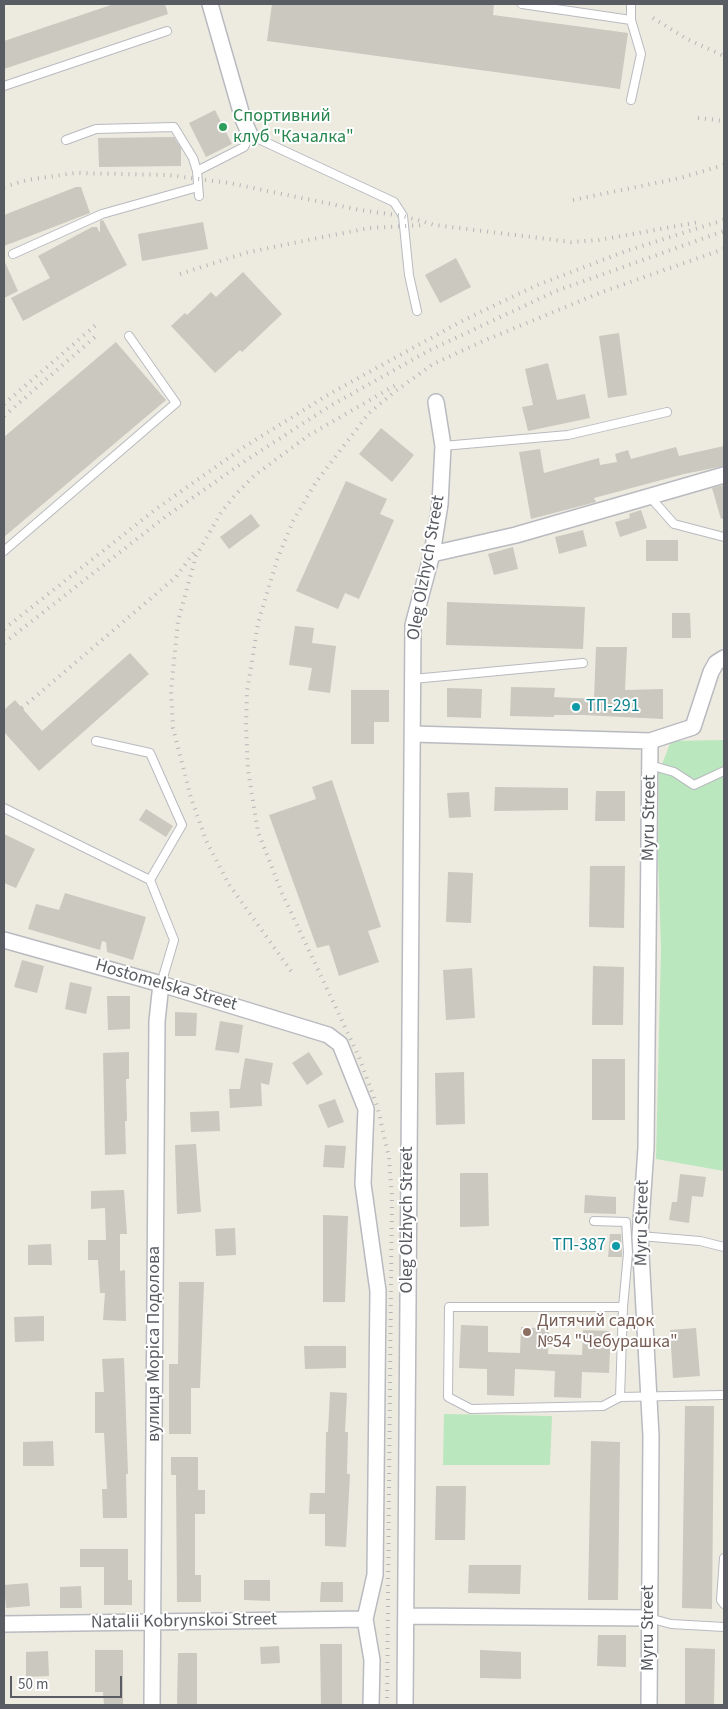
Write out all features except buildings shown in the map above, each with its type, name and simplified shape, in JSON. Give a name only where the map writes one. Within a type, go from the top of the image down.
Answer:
[{"type":"street","points":[[210,4],[243,119],[250,134]]},
{"type":"street","name":"Oleg Olzhych Street","points":[[405,1705],[413,625],[432,554],[440,504],[444,446],[436,402]]},
{"type":"street","points":[[432,554],[516,536],[651,498],[724,475]]},
{"type":"street","points":[[413,734],[650,741],[693,727],[711,672],[716,663],[724,658]]},
{"type":"street","name":"Myru Street","points":[[649,1705],[651,1436],[640,1236],[646,1148],[650,741]]},
{"type":"street","name":"Hostomelska Street","points":[[4,940],[161,984],[328,1035]]},
{"type":"street","name":"вулиця Моріса Подолова","points":[[152,1705],[158,1021],[161,984]]},
{"type":"street","name":"Oleg Olzhych Street","points":[[328,1035],[340,1044],[366,1109],[363,1184],[378,1290],[374,1576],[365,1618],[372,1660],[371,1705]]},
{"type":"street","points":[[406,1616],[649,1618]]},
{"type":"street","name":"Natalii Kobrynskoi Street","points":[[4,1624],[365,1618]]},
{"type":"lane","points":[[522,4],[630,20]]},
{"type":"lane","points":[[631,4],[630,20],[641,54],[631,100]]},
{"type":"lane","points":[[4,86],[167,31]]},
{"type":"lane","points":[[66,140],[96,130],[174,127],[193,158],[197,171],[199,196]]},
{"type":"lane","points":[[197,171],[244,147],[250,134],[394,202],[403,216],[409,275],[417,311]]},
{"type":"lane","points":[[13,254],[102,214],[198,187]]},
{"type":"lane","points":[[4,551],[176,403],[129,336]]},
{"type":"lane","points":[[444,446],[568,435],[667,412]]},
{"type":"lane","points":[[651,498],[674,524],[724,537]]},
{"type":"lane","points":[[413,679],[583,663]]},
{"type":"lane","points":[[96,741],[150,753],[182,825],[150,880]]},
{"type":"lane","points":[[650,765],[674,772],[694,785],[724,771]]},
{"type":"lane","points":[[4,808],[150,880],[174,940],[161,984]]},
{"type":"lane","points":[[594,1221],[626,1222],[628,1253],[623,1306],[620,1397]]},
{"type":"lane","points":[[640,1236],[700,1241],[724,1247]]},
{"type":"lane","points":[[623,1306],[449,1307],[448,1397],[471,1409],[603,1406],[620,1397],[649,1394],[724,1395]]},
{"type":"lane","points":[[724,1558],[721,1600],[724,1604]]},
{"type":"lane","points":[[649,1618],[670,1624],[724,1627]]},
{"type":"green space","points":[[724,740],[724,1171],[656,1159],[661,949],[658,857],[659,772],[671,741]]},
{"type":"green space","points":[[444,1414],[552,1416],[550,1465],[443,1465]]},
{"type":"railway","points":[[653,18],[687,39],[724,56]]},
{"type":"railway","points":[[698,118],[724,121]]},
{"type":"railway","points":[[573,200],[680,178],[724,165]]},
{"type":"railway","points":[[4,187],[27,180],[75,173],[168,175],[229,183],[360,210],[403,216],[435,225],[571,242],[599,240],[699,222]]},
{"type":"railway","points":[[4,629],[156,509],[244,447],[331,393],[460,322],[535,286],[626,251],[724,220]]},
{"type":"railway","points":[[180,274],[245,253],[298,242],[369,228],[423,225]]},
{"type":"railway","points":[[4,643],[165,517],[248,459],[330,406],[430,350],[556,291],[724,231]]},
{"type":"railway","points":[[387,1705],[392,1197],[389,1158],[378,1109],[359,1057],[282,893],[258,832],[248,770],[246,725],[247,692],[258,623],[277,560],[293,521],[316,482],[369,413],[393,393],[433,364],[488,339],[602,292],[724,249]]},
{"type":"railway","points":[[4,404],[97,324]]},
{"type":"railway","points":[[4,416],[95,337]]},
{"type":"railway","points":[[291,971],[228,883],[206,840],[191,798],[173,728],[171,691],[178,621],[196,556],[222,511],[237,493],[255,475],[309,435],[396,385]]},
{"type":"railway","points":[[22,708],[176,577],[194,552]]},
{"type":"place","name":"Спортивний клуб \"Качалка\"","points":[[223,127]]},
{"type":"place","name":"ТП-291","points":[[576,707]]},
{"type":"place","name":"ТП-387","points":[[616,1246]]},
{"type":"place","name":"Дитячий садок №54 \"Чебурашка\"","points":[[527,1332]]}]
